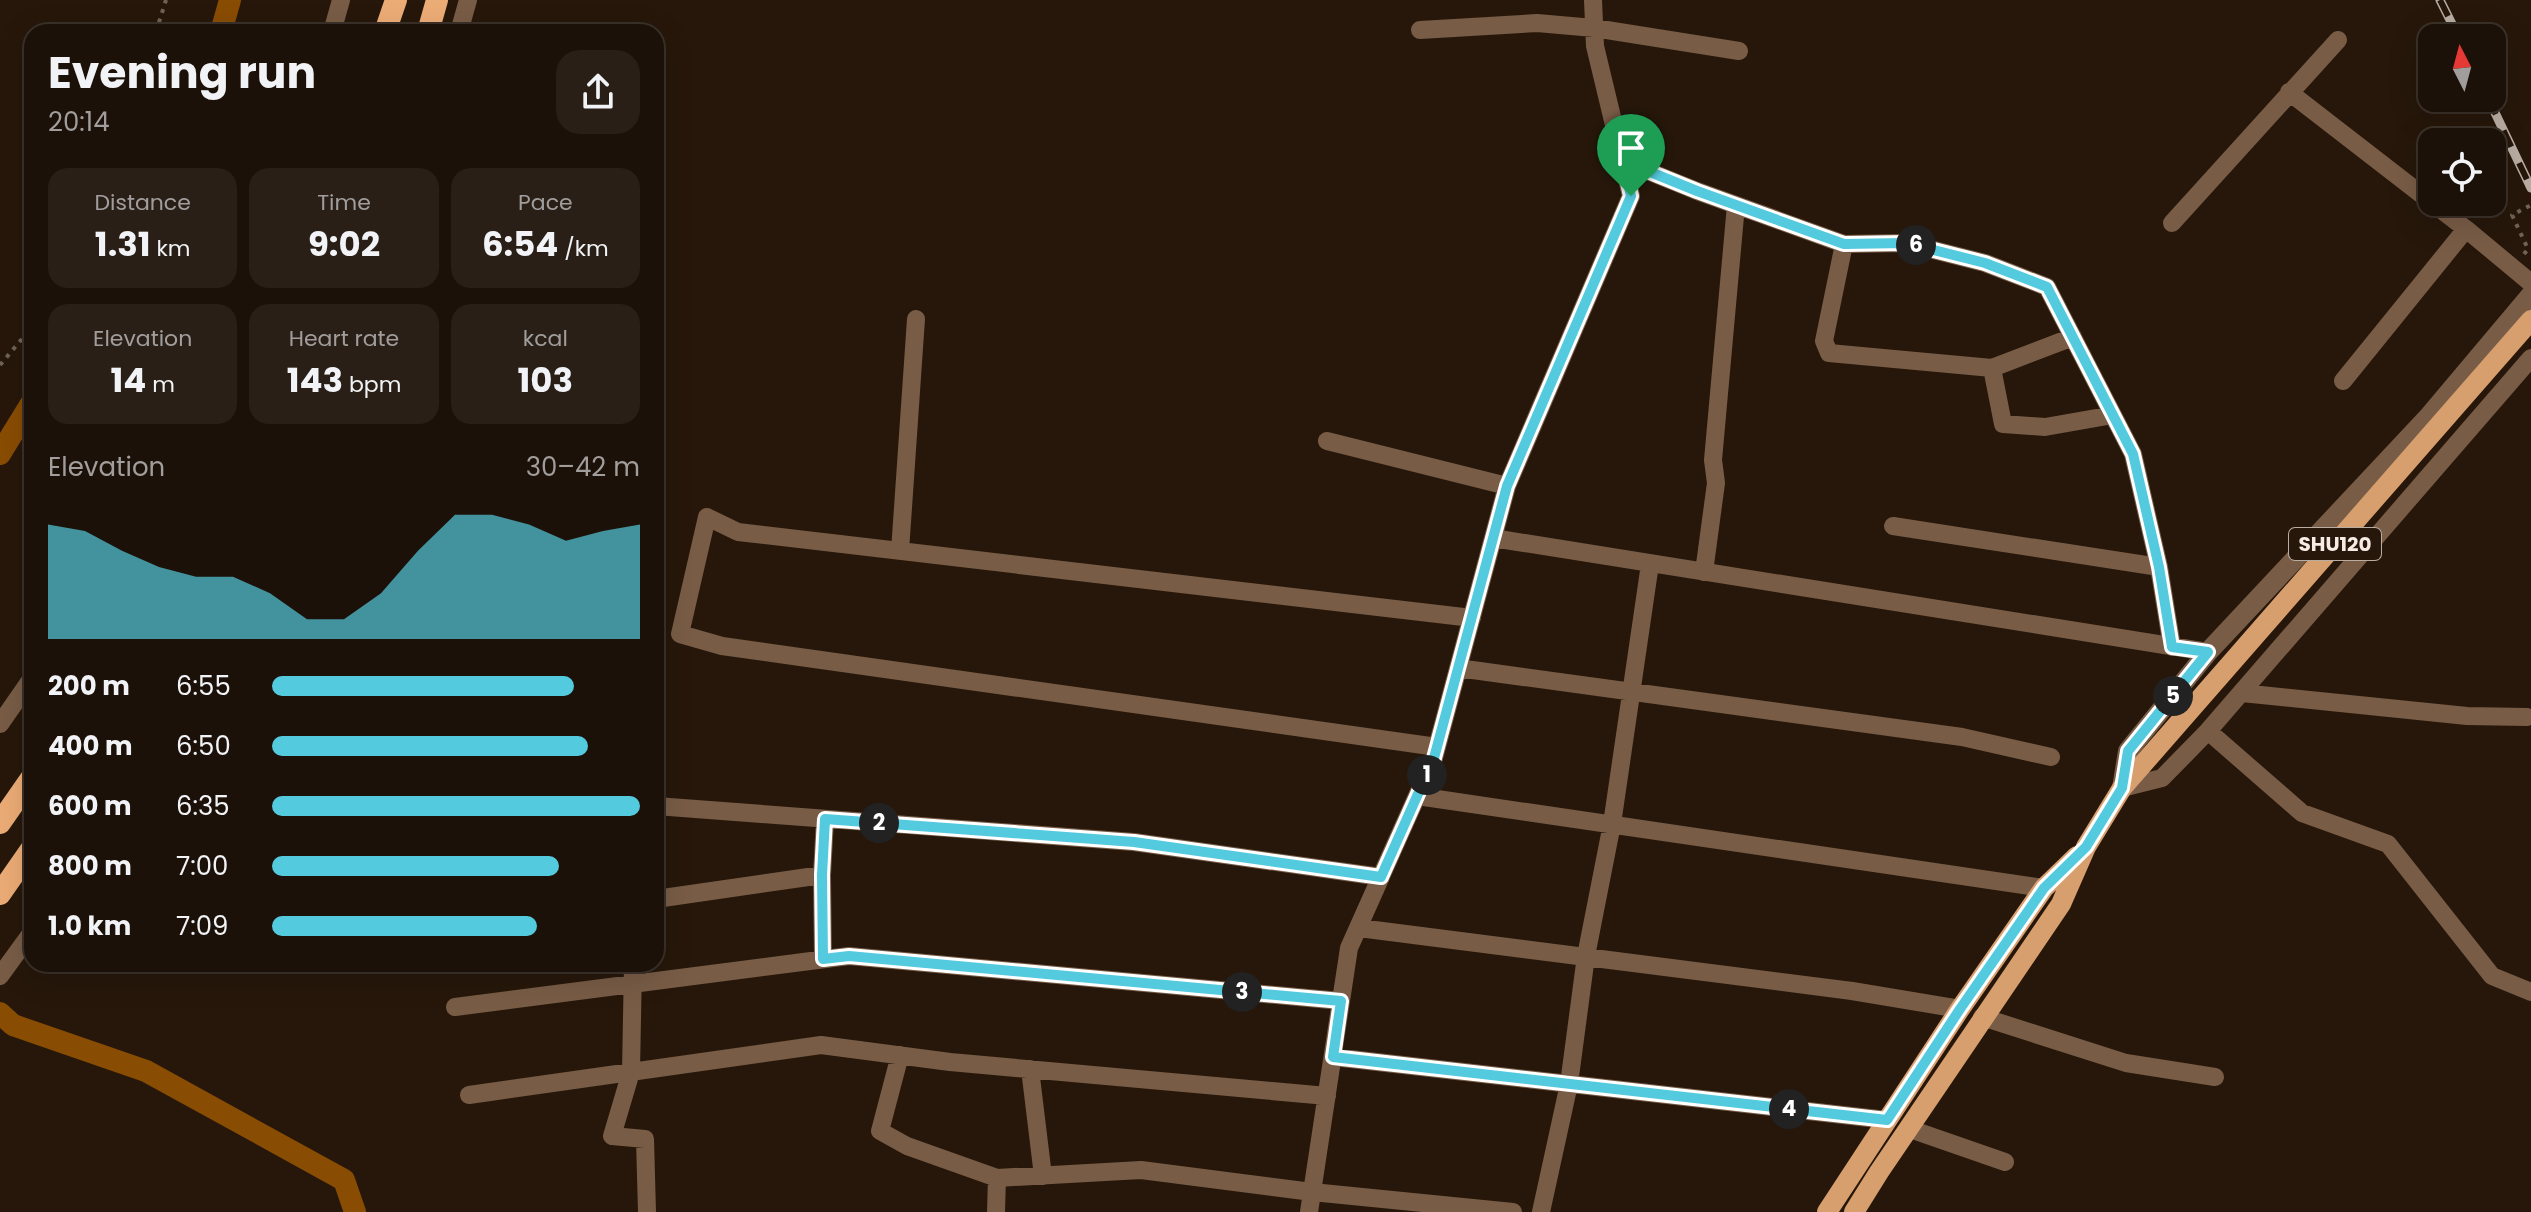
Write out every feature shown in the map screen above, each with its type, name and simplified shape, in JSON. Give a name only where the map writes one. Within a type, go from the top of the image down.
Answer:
[{"type":"highway","points":[[388,24],[396,0]]},
{"type":"highway","points":[[430,24],[437,0]]},
{"type":"highway","points":[[0,823],[24,788]]},
{"type":"highway","points":[[0,894],[24,860]]},
{"type":"main road","name":"SHU120","points":[[1827,1212],[1960,1009],[2044,888],[2086,847],[2122,788],[2531,320]]},
{"type":"main road","points":[[1854,1212],[1982,1017],[2061,904],[2086,847]]},
{"type":"street","points":[[334,24],[341,0]]},
{"type":"street","points":[[461,24],[468,0]]},
{"type":"street","points":[[1309,1212],[1349,948],[1437,747],[1507,486],[1631,196],[1595,46],[1593,0]]},
{"type":"street","points":[[1420,30],[1537,23],[1594,28],[1739,51]]},
{"type":"street","points":[[2172,223],[2338,40]]},
{"type":"street","points":[[2289,92],[2531,283]]},
{"type":"street","points":[[1623,161],[1844,244],[1906,243],[1985,263],[2047,287],[2133,454],[2159,567],[2172,647]]},
{"type":"street","points":[[1704,572],[1716,483],[1713,460],[1736,205]]},
{"type":"street","points":[[2343,381],[2466,229]]},
{"type":"street","points":[[1844,244],[1824,341],[1829,353],[1992,368],[2073,337]]},
{"type":"street","name":"SHU120","points":[[2122,788],[2128,751],[2208,652],[2430,415],[2531,295]]},
{"type":"street","points":[[900,551],[916,319]]},
{"type":"street","points":[[2122,788],[2162,778],[2208,731],[2531,358]]},
{"type":"street","points":[[1992,368],[2003,424],[2045,427],[2113,415]]},
{"type":"street","points":[[2513,379],[2531,386]]},
{"type":"street","points":[[1327,441],[1507,486]]},
{"type":"street","points":[[1437,747],[722,646],[680,634],[707,517],[738,532],[1472,618]]},
{"type":"street","points":[[1893,526],[2159,567]]},
{"type":"street","points":[[1493,538],[2208,652]]},
{"type":"street","points":[[1541,1212],[1569,1084],[1586,956],[1612,824],[1650,564]]},
{"type":"street","points":[[1458,668],[1962,737],[2051,757]]},
{"type":"street","points":[[0,724],[24,690]]},
{"type":"street","points":[[2242,693],[2467,716],[2527,717]]},
{"type":"street","points":[[2208,731],[2302,813],[2388,844],[2492,976],[2531,992]]},
{"type":"street","points":[[1417,796],[2044,888]]},
{"type":"street","points":[[664,807],[1134,842],[1381,877]]},
{"type":"street","points":[[823,959],[825,819]]},
{"type":"street","points":[[664,898],[822,875]]},
{"type":"street","points":[[1359,928],[1852,991],[1960,1009]]},
{"type":"street","points":[[6,969],[24,943]]},
{"type":"street","points":[[455,1007],[849,956],[1341,1001]]},
{"type":"street","points":[[633,972],[631,1072],[612,1136],[645,1139],[647,1212]]},
{"type":"street","points":[[1982,1017],[2126,1063],[2215,1077]]},
{"type":"street","points":[[469,1095],[821,1045],[1030,1069],[1327,1096]]},
{"type":"street","points":[[900,1055],[880,1131],[907,1146],[997,1178],[1141,1170],[1312,1192],[1513,1212]]},
{"type":"street","points":[[1333,1057],[1887,1120]]},
{"type":"street","points":[[1030,1069],[1043,1176]]},
{"type":"street","points":[[1910,1129],[2005,1162]]},
{"type":"street","points":[[996,1212],[997,1178]]},
{"type":"path","points":[[158,24],[166,0]]},
{"type":"path","points":[[2528,249],[2512,215],[2531,205]]},
{"type":"path","points":[[0,365],[24,336]]},
{"type":"waterway","points":[[223,24],[230,0]]},
{"type":"waterway","points":[[0,454],[24,415]]},
{"type":"waterway","points":[[0,1013],[13,1025],[146,1071],[344,1180],[355,1212]]},
{"type":"railway","points":[[2440,0],[2452,24]]},
{"type":"railway","points":[[2495,112],[2531,188]]},
{"type":"route","points":[[1623,161],[1844,244],[1906,243],[1985,263],[2047,287],[2133,454],[2159,567],[2172,647],[2208,652],[2128,751],[2122,788],[2086,847],[2044,888],[1887,1120],[1333,1057],[1341,1001],[849,956],[823,959],[825,819],[1134,842],[1381,877],[1434,758],[1507,486],[1631,196],[1623,161]]}]
